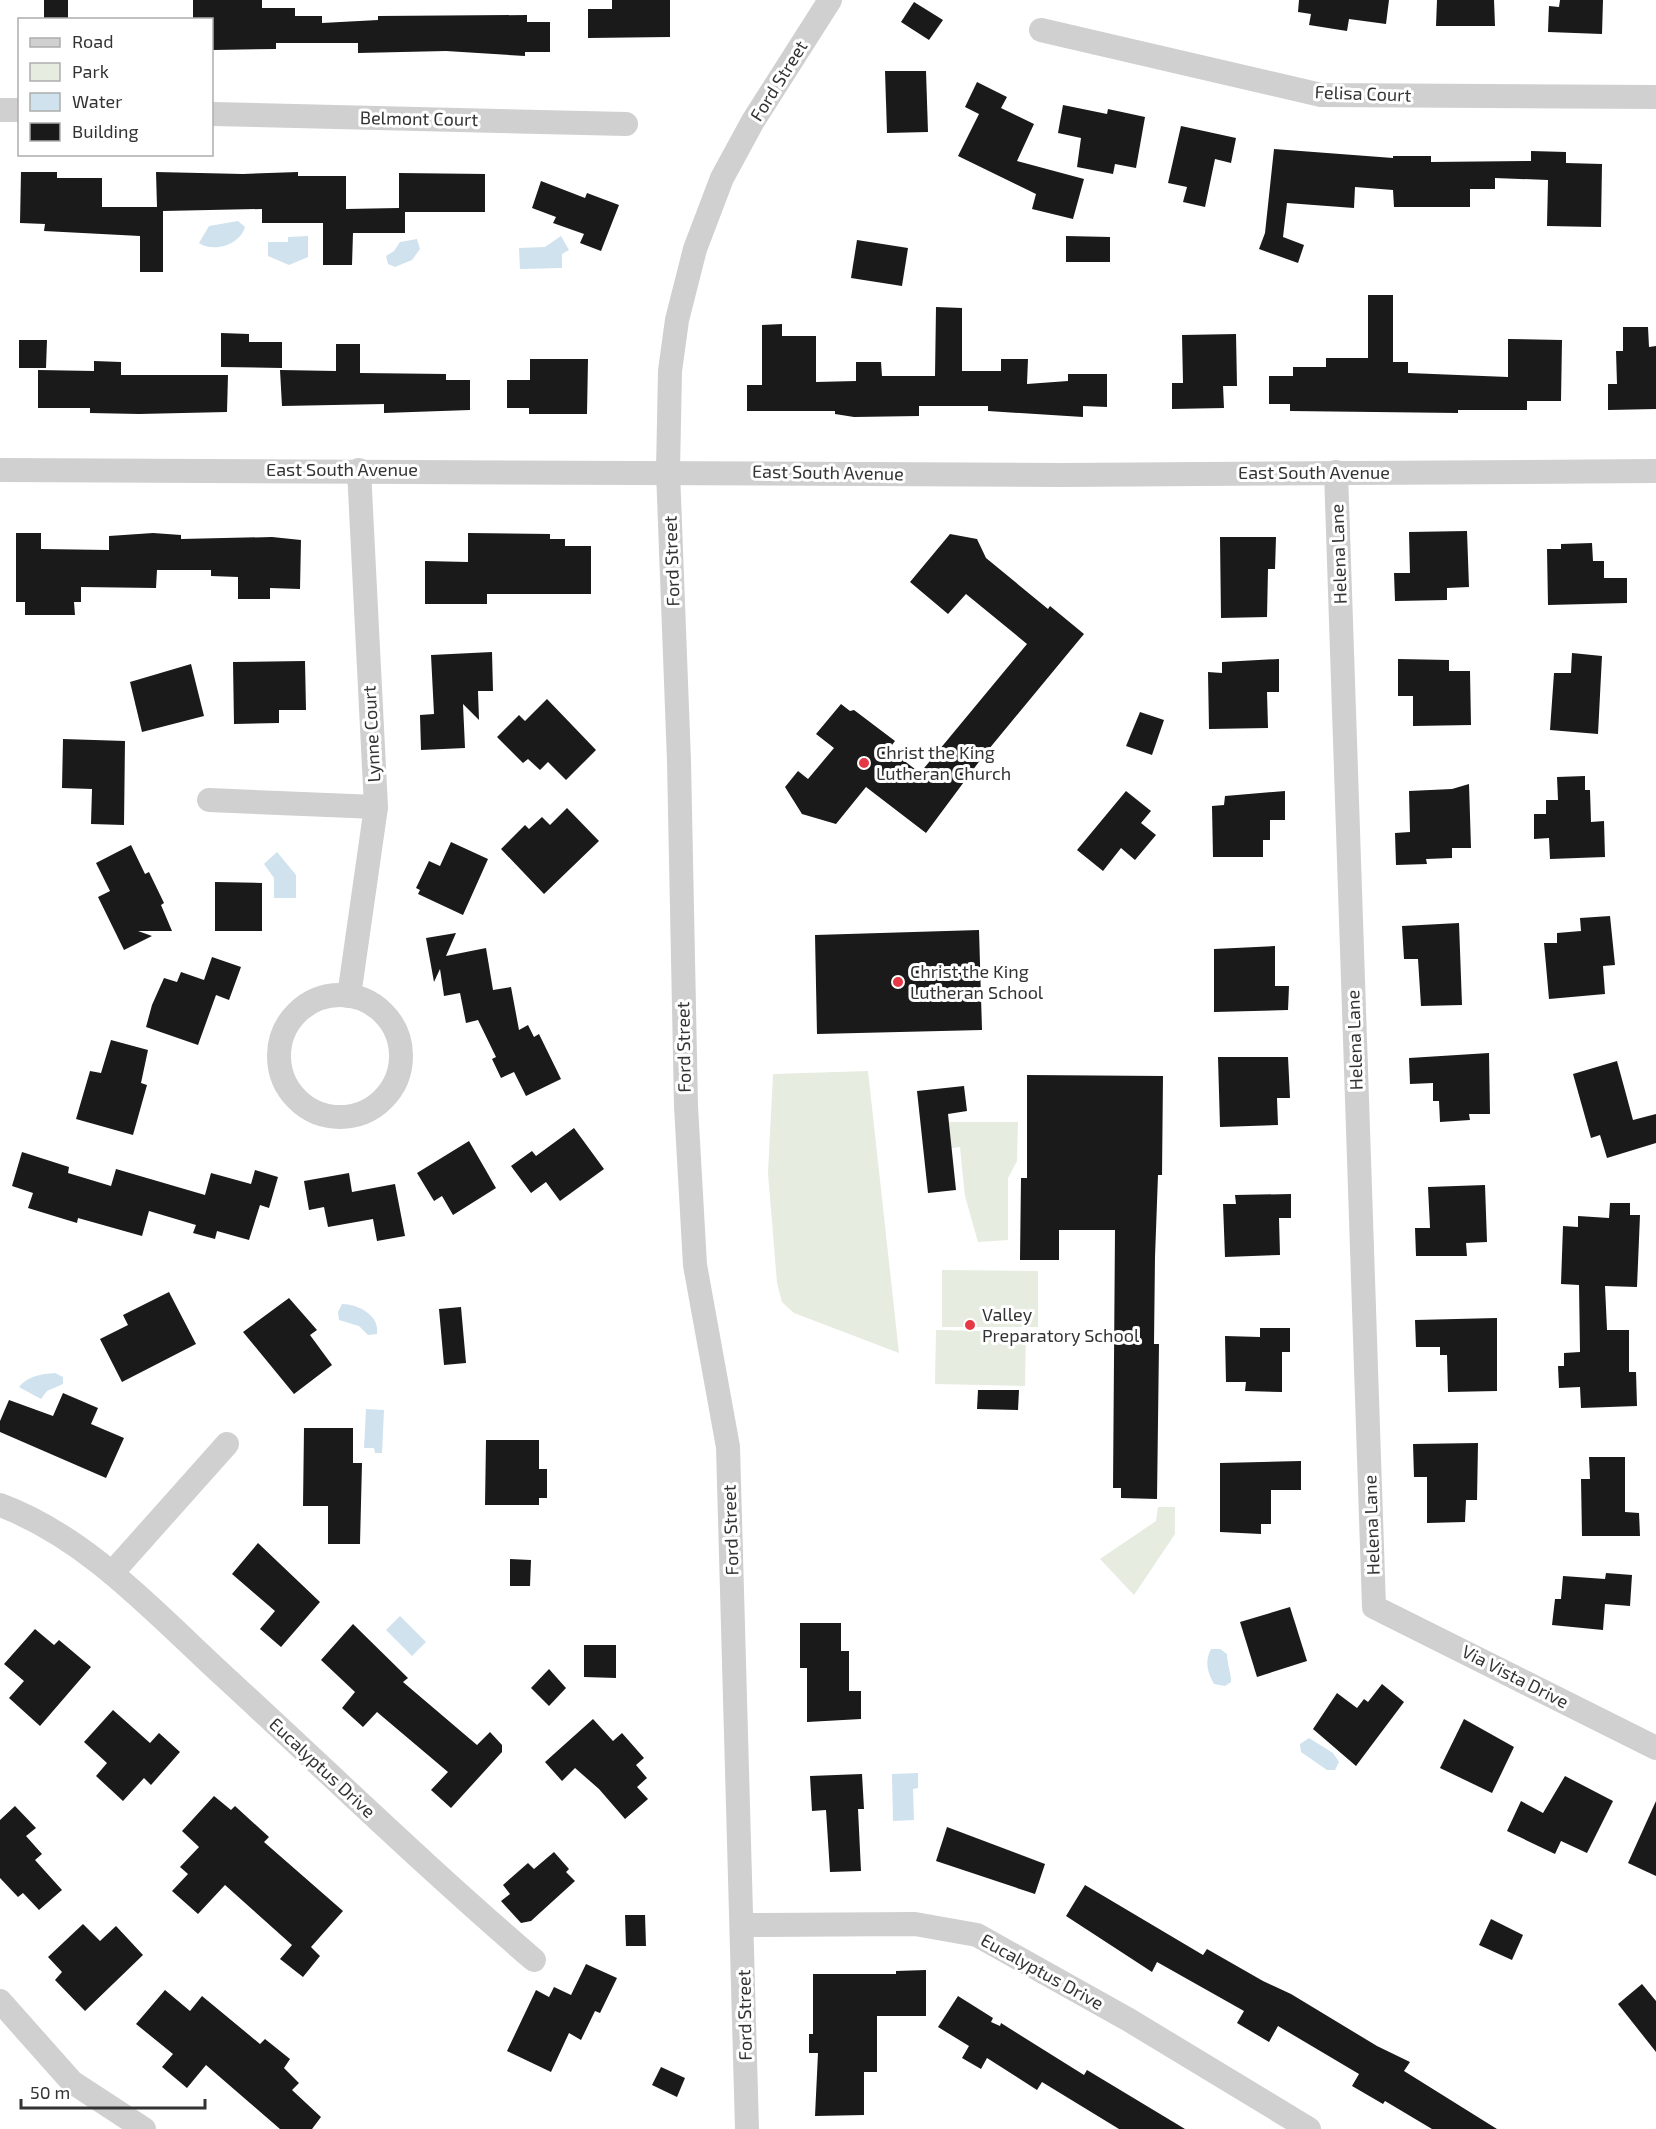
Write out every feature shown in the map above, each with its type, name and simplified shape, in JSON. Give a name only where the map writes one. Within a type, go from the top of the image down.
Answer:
[{"type":"street","name":"Ford Street","points":[[747,2129],[728,1447],[695,1265],[686,1106],[679,761],[668,471],[676,320],[695,249],[722,178],[753,121],[830,0]]},
{"type":"street","name":"Felisa Court","points":[[1041,30],[1321,95],[1656,97]]},
{"type":"street","points":[[0,110],[18,110]]},
{"type":"street","name":"Belmont Court","points":[[213,114],[626,124]]},
{"type":"street","name":"East South Avenue","points":[[0,470],[668,471],[1062,475],[1656,471]]},
{"type":"street","name":"Lynne Court","points":[[349,996],[376,807],[358,470]]},
{"type":"street","name":"Helena Lane","points":[[1336,472],[1374,1607]]},
{"type":"street","points":[[209,801],[376,807]]},
{"type":"street","points":[[329,996],[349,996],[375,1006],[395,1028],[401,1049],[400,1071],[390,1091],[374,1107],[346,1117],[327,1116],[310,1109],[290,1090],[279,1065],[280,1046],[286,1028],[304,1008],[329,996]]},
{"type":"street","points":[[112,1573],[227,1444]]},
{"type":"street","name":"Eucalyptus Drive","points":[[0,1505],[30,1516],[112,1573],[400,1842],[534,1960]]},
{"type":"street","name":"Via Vista Drive","points":[[1374,1607],[1654,1741]]},
{"type":"street","name":"Eucalyptus Drive","points":[[743,1925],[915,1924],[977,1935],[1129,2020],[1309,2129]]},
{"type":"street","points":[[0,2001],[72,2082],[144,2129]]},
{"type":"green space","points":[[868,1071],[899,1353],[794,1313],[782,1302],[777,1283],[768,1173],[773,1074]]},
{"type":"green space","points":[[949,1122],[1018,1122],[1017,1161],[1008,1178],[1008,1240],[978,1242],[965,1196],[960,1147],[951,1148]]},
{"type":"green space","points":[[942,1270],[1038,1271],[1038,1327],[942,1327]]},
{"type":"green space","points":[[936,1330],[1026,1332],[1025,1386],[935,1384]]},
{"type":"green space","points":[[1158,1507],[1175,1507],[1175,1534],[1134,1595],[1100,1559],[1156,1521]]},
{"type":"water","points":[[238,221],[245,227],[232,243],[211,247],[199,243],[209,226]]},
{"type":"water","points":[[308,236],[308,257],[289,265],[268,256],[268,242],[288,242],[288,237]]},
{"type":"water","points":[[561,236],[569,250],[562,254],[562,268],[520,269],[519,248],[545,247]]},
{"type":"water","points":[[417,239],[420,249],[412,260],[395,267],[388,264],[386,256],[394,251],[400,242]]},
{"type":"water","points":[[277,852],[296,875],[296,898],[274,898],[274,878],[264,864]]},
{"type":"water","points":[[342,1304],[355,1306],[367,1312],[375,1321],[377,1334],[368,1335],[359,1326],[339,1320],[338,1312]]},
{"type":"water","points":[[55,1373],[63,1377],[63,1384],[47,1391],[41,1399],[19,1387],[26,1380],[35,1376]]},
{"type":"water","points":[[366,1409],[384,1410],[382,1453],[375,1453],[374,1448],[364,1448]]},
{"type":"water","points":[[400,1616],[426,1642],[412,1656],[386,1630]]},
{"type":"water","points":[[1211,1649],[1220,1649],[1227,1654],[1231,1682],[1225,1686],[1214,1684],[1210,1676],[1207,1663]]},
{"type":"water","points":[[1309,1738],[1333,1753],[1339,1762],[1335,1770],[1327,1770],[1301,1752],[1300,1744]]},
{"type":"water","points":[[918,1773],[918,1788],[913,1789],[914,1820],[893,1821],[892,1774]]},
{"type":"building","points":[[44,0],[68,0],[68,18],[44,18]]},
{"type":"building","points":[[193,0],[262,0],[262,8],[295,8],[295,16],[322,16],[322,23],[378,20],[378,16],[527,15],[527,22],[550,22],[550,52],[525,52],[525,56],[446,51],[358,53],[358,43],[276,43],[276,49],[213,50],[213,18],[193,18]]},
{"type":"building","points":[[612,0],[670,0],[670,37],[588,38],[588,9],[612,9]]},
{"type":"building","points":[[1299,0],[1389,0],[1386,24],[1349,19],[1347,31],[1309,25],[1311,14],[1298,12]]},
{"type":"building","points":[[1437,0],[1494,0],[1495,26],[1436,26]]},
{"type":"building","points":[[1560,0],[1603,0],[1602,34],[1548,32],[1549,6],[1559,7]]},
{"type":"building","points":[[914,2],[943,20],[929,40],[901,22]]},
{"type":"building","points":[[885,71],[926,71],[928,132],[887,133]]},
{"type":"building","points":[[977,82],[1007,97],[1001,108],[1034,124],[1017,161],[1084,179],[1073,219],[1032,209],[1036,194],[958,156],[979,114],[965,107]]},
{"type":"building","points":[[1063,105],[1107,114],[1108,109],[1145,117],[1136,168],[1115,164],[1113,174],[1077,167],[1081,138],[1058,133]]},
{"type":"building","points":[[1181,126],[1236,138],[1231,163],[1215,159],[1205,207],[1183,202],[1187,187],[1168,183]]},
{"type":"building","points":[[1274,149],[1393,158],[1393,156],[1431,156],[1431,162],[1531,161],[1531,151],[1566,152],[1566,163],[1602,164],[1601,227],[1547,226],[1548,180],[1495,178],[1495,189],[1470,189],[1470,207],[1394,207],[1393,190],[1355,187],[1354,208],[1287,203],[1283,237],[1304,245],[1298,263],[1259,249],[1265,233]]},
{"type":"building","points":[[21,172],[57,172],[57,178],[102,178],[102,207],[157,207],[156,172],[243,174],[298,172],[298,176],[346,176],[346,209],[399,208],[399,173],[485,174],[485,212],[405,212],[405,233],[353,233],[352,265],[323,265],[323,223],[262,223],[262,209],[163,211],[163,272],[140,272],[140,236],[44,231],[45,224],[20,223]]},
{"type":"building","points":[[541,181],[585,198],[587,193],[619,205],[601,251],[580,243],[584,234],[553,223],[556,217],[532,208]]},
{"type":"building","points":[[1066,236],[1110,237],[1110,262],[1066,262]]},
{"type":"building","points":[[857,240],[908,248],[902,286],[851,278]]},
{"type":"building","points":[[1368,295],[1393,295],[1393,362],[1408,362],[1408,373],[1508,377],[1508,339],[1562,340],[1561,401],[1527,401],[1527,410],[1458,410],[1458,413],[1290,411],[1290,404],[1269,404],[1269,376],[1293,376],[1293,367],[1326,367],[1326,358],[1368,358]]},
{"type":"building","points":[[936,307],[962,308],[962,371],[1001,371],[1001,359],[1028,359],[1027,384],[1068,381],[1068,374],[1107,374],[1107,407],[1083,406],[1083,417],[988,411],[988,406],[919,406],[919,416],[854,417],[835,414],[835,411],[747,411],[747,385],[762,385],[762,325],[782,324],[782,336],[816,336],[816,382],[856,381],[856,362],[881,362],[882,376],[935,376]]},
{"type":"building","points":[[1623,327],[1648,327],[1649,347],[1656,346],[1656,409],[1608,410],[1608,384],[1617,384],[1616,351],[1623,351]]},
{"type":"building","points":[[221,333],[249,334],[249,342],[282,342],[282,368],[221,367]]},
{"type":"building","points":[[1236,334],[1237,386],[1223,386],[1224,408],[1172,409],[1172,383],[1183,383],[1182,335]]},
{"type":"building","points":[[19,340],[47,340],[46,368],[19,368]]},
{"type":"building","points":[[336,344],[360,344],[360,373],[446,374],[446,380],[470,380],[470,410],[384,413],[384,404],[282,406],[280,370],[336,371]]},
{"type":"building","points":[[530,359],[588,359],[587,414],[529,414],[529,408],[507,408],[507,380],[530,380]]},
{"type":"building","points":[[94,361],[121,362],[121,375],[228,375],[227,412],[90,413],[90,408],[38,408],[38,370],[94,371]]},
{"type":"building","points":[[1467,531],[1469,587],[1447,588],[1447,600],[1395,601],[1394,573],[1410,573],[1409,532]]},
{"type":"building","points":[[16,533],[41,533],[41,549],[109,550],[109,536],[153,533],[181,535],[181,539],[272,537],[301,540],[300,589],[270,588],[270,599],[238,599],[238,577],[211,576],[211,570],[157,570],[156,588],[81,587],[81,602],[74,602],[75,615],[25,615],[25,602],[16,602]]},
{"type":"building","points":[[468,533],[550,534],[550,539],[565,539],[565,546],[591,546],[591,594],[487,594],[487,604],[425,604],[425,561],[468,562]]},
{"type":"building","points":[[950,534],[977,539],[986,558],[1048,609],[1050,606],[1084,634],[984,755],[926,833],[866,787],[836,824],[802,814],[785,787],[798,771],[808,779],[834,748],[816,734],[841,704],[850,711],[854,710],[895,741],[889,749],[920,773],[1027,644],[966,594],[948,614],[910,582]]},
{"type":"building","points":[[1220,537],[1276,537],[1275,569],[1268,569],[1267,617],[1221,618]]},
{"type":"building","points":[[1592,543],[1593,561],[1604,561],[1604,578],[1627,578],[1627,603],[1548,605],[1547,549],[1561,549],[1561,544]]},
{"type":"building","points":[[492,652],[493,691],[478,691],[479,720],[463,704],[465,748],[421,750],[420,715],[434,714],[431,655]]},
{"type":"building","points":[[1572,653],[1602,656],[1598,734],[1550,730],[1554,673],[1571,673]]},
{"type":"building","points":[[1279,659],[1279,692],[1267,692],[1268,728],[1209,729],[1208,672],[1222,673],[1222,662]]},
{"type":"building","points":[[1398,659],[1449,660],[1449,671],[1470,671],[1471,725],[1413,726],[1413,696],[1398,696]]},
{"type":"building","points":[[305,661],[306,710],[279,710],[279,723],[234,724],[233,662]]},
{"type":"building","points":[[191,664],[204,716],[142,732],[130,682]]},
{"type":"building","points":[[547,699],[596,750],[566,780],[548,762],[540,770],[528,759],[523,763],[497,737],[519,715],[525,721]]},
{"type":"building","points":[[1140,712],[1164,720],[1152,755],[1126,746]]},
{"type":"building","points":[[63,739],[125,741],[124,825],[91,824],[92,789],[62,788]]},
{"type":"building","points":[[1585,776],[1585,790],[1590,790],[1591,822],[1604,821],[1605,857],[1550,859],[1549,838],[1534,839],[1534,814],[1546,814],[1546,800],[1558,800],[1557,777]]},
{"type":"building","points":[[1469,784],[1471,848],[1452,848],[1452,858],[1426,859],[1427,864],[1396,865],[1395,833],[1410,832],[1409,791],[1452,789]]},
{"type":"building","points":[[1126,791],[1151,811],[1141,823],[1156,835],[1135,860],[1121,848],[1103,871],[1077,850]]},
{"type":"building","points":[[1285,791],[1285,820],[1270,820],[1270,840],[1263,840],[1263,857],[1213,857],[1212,806],[1224,805],[1225,796]]},
{"type":"building","points":[[567,808],[599,841],[544,894],[501,849],[525,825],[529,829],[542,817],[550,825]]},
{"type":"building","points":[[451,842],[488,859],[463,915],[418,894],[420,890],[416,888],[429,861],[440,866]]},
{"type":"building","points":[[131,845],[145,874],[149,872],[164,903],[161,905],[172,931],[138,931],[152,936],[124,950],[98,897],[110,891],[96,863]]},
{"type":"building","points":[[215,882],[262,883],[262,931],[215,931]]},
{"type":"building","points":[[1610,916],[1615,965],[1603,966],[1605,994],[1549,999],[1544,943],[1557,943],[1557,933],[1581,931],[1580,918]]},
{"type":"building","points":[[1459,923],[1462,1005],[1421,1006],[1418,959],[1404,959],[1402,926]]},
{"type":"building","name":"Christ the King Lutheran School","points":[[979,930],[982,1030],[817,1034],[815,935]]},
{"type":"building","points":[[456,933],[446,956],[486,948],[493,990],[511,987],[519,1030],[528,1025],[534,1037],[539,1034],[561,1079],[526,1096],[514,1072],[501,1078],[492,1059],[496,1057],[478,1020],[466,1023],[460,993],[444,996],[440,969],[434,982],[426,938]]},
{"type":"building","points":[[1275,946],[1275,986],[1289,986],[1288,1010],[1214,1012],[1214,949]]},
{"type":"building","points":[[212,957],[241,967],[229,1000],[216,995],[198,1045],[146,1027],[152,1005],[164,978],[177,982],[181,972],[204,980]]},
{"type":"building","points":[[111,1040],[148,1050],[141,1083],[147,1085],[133,1135],[76,1119],[90,1071],[101,1073]]},
{"type":"building","points":[[1489,1053],[1490,1114],[1469,1114],[1470,1120],[1440,1122],[1439,1101],[1433,1101],[1433,1083],[1410,1084],[1409,1058]]},
{"type":"building","points":[[1218,1057],[1288,1057],[1290,1098],[1277,1098],[1278,1125],[1220,1127]]},
{"type":"building","points":[[1617,1061],[1633,1120],[1656,1114],[1656,1143],[1607,1158],[1600,1135],[1591,1138],[1573,1074]]},
{"type":"building","points":[[1027,1075],[1163,1076],[1162,1175],[1158,1175],[1155,1257],[1154,1344],[1159,1344],[1157,1499],[1121,1498],[1121,1488],[1113,1488],[1115,1230],[1059,1230],[1059,1260],[1020,1260],[1021,1178],[1027,1178]]},
{"type":"building","points":[[964,1086],[967,1111],[948,1114],[956,1190],[928,1193],[917,1091]]},
{"type":"building","points":[[574,1128],[604,1169],[560,1201],[546,1182],[531,1193],[511,1166],[532,1151],[536,1156]]},
{"type":"building","points":[[469,1141],[496,1188],[453,1215],[442,1196],[434,1201],[417,1173]]},
{"type":"building","points":[[22,1152],[69,1167],[68,1173],[111,1186],[116,1169],[205,1195],[211,1173],[251,1184],[255,1170],[278,1177],[269,1208],[260,1205],[249,1240],[217,1231],[215,1239],[193,1233],[196,1225],[149,1211],[142,1236],[78,1218],[77,1223],[28,1208],[33,1193],[12,1186]]},
{"type":"building","points":[[349,1173],[352,1192],[395,1184],[405,1236],[377,1241],[373,1219],[328,1227],[324,1207],[309,1210],[304,1181]]},
{"type":"building","points":[[1485,1185],[1487,1242],[1466,1243],[1467,1256],[1416,1256],[1415,1228],[1430,1228],[1428,1187]]},
{"type":"building","points":[[1291,1194],[1291,1218],[1279,1218],[1280,1255],[1225,1257],[1223,1204],[1236,1204],[1235,1195]]},
{"type":"building","points":[[1610,1203],[1630,1203],[1630,1215],[1640,1215],[1637,1287],[1605,1286],[1607,1330],[1629,1330],[1629,1372],[1636,1372],[1637,1406],[1581,1408],[1580,1387],[1559,1388],[1558,1366],[1564,1366],[1564,1353],[1580,1352],[1579,1285],[1561,1284],[1563,1226],[1578,1227],[1578,1216],[1609,1218]]},
{"type":"building","points":[[169,1292],[196,1344],[122,1382],[100,1339],[128,1325],[123,1315]]},
{"type":"building","points":[[289,1298],[317,1330],[310,1335],[332,1365],[294,1394],[243,1332]]},
{"type":"building","points":[[461,1307],[466,1363],[444,1365],[439,1309]]},
{"type":"building","points":[[1497,1318],[1497,1391],[1448,1392],[1447,1355],[1440,1355],[1440,1347],[1416,1347],[1415,1320]]},
{"type":"building","points":[[1260,1328],[1290,1328],[1290,1352],[1282,1352],[1282,1392],[1245,1391],[1246,1382],[1226,1382],[1225,1336],[1260,1337]]},
{"type":"building","points":[[978,1390],[1019,1390],[1018,1410],[977,1409]]},
{"type":"building","points":[[63,1393],[98,1408],[91,1424],[124,1438],[106,1478],[0,1432],[0,1421],[9,1400],[53,1416]]},
{"type":"building","points":[[304,1428],[353,1428],[353,1463],[362,1463],[360,1544],[328,1544],[328,1506],[303,1506]]},
{"type":"building","points":[[486,1440],[539,1440],[539,1469],[547,1469],[547,1498],[539,1498],[539,1505],[485,1505]]},
{"type":"building","points":[[1478,1443],[1477,1500],[1466,1500],[1465,1522],[1427,1523],[1427,1477],[1414,1477],[1413,1444]]},
{"type":"building","points":[[1589,1457],[1625,1457],[1625,1512],[1639,1513],[1640,1536],[1582,1536],[1581,1479],[1590,1479]]},
{"type":"building","points":[[1301,1461],[1301,1490],[1271,1490],[1271,1524],[1261,1524],[1261,1534],[1220,1532],[1220,1463]]},
{"type":"building","points":[[258,1543],[320,1602],[281,1647],[260,1629],[275,1611],[232,1574]]},
{"type":"building","points":[[510,1559],[531,1560],[530,1586],[510,1586]]},
{"type":"building","points":[[1606,1573],[1632,1575],[1630,1606],[1605,1604],[1603,1630],[1552,1625],[1555,1599],[1561,1599],[1563,1576],[1605,1579]]},
{"type":"building","points":[[1290,1607],[1307,1661],[1257,1677],[1240,1622]]},
{"type":"building","points":[[800,1623],[841,1623],[841,1651],[849,1651],[849,1691],[861,1691],[861,1719],[807,1722],[807,1668],[800,1668]]},
{"type":"building","points":[[353,1624],[408,1678],[403,1682],[477,1745],[490,1732],[502,1745],[502,1752],[451,1808],[431,1790],[448,1772],[377,1712],[363,1727],[342,1708],[355,1692],[321,1660]]},
{"type":"building","points":[[35,1629],[54,1645],[59,1640],[91,1667],[40,1726],[9,1698],[24,1681],[4,1664]]},
{"type":"building","points":[[584,1645],[616,1645],[616,1678],[584,1677]]},
{"type":"building","points":[[549,1669],[566,1688],[549,1706],[531,1688]]},
{"type":"building","points":[[1382,1684],[1404,1702],[1356,1766],[1313,1729],[1337,1693],[1357,1708],[1364,1699],[1368,1702]]},
{"type":"building","points":[[113,1710],[150,1743],[159,1733],[180,1752],[151,1785],[144,1778],[123,1801],[96,1776],[107,1763],[84,1742]]},
{"type":"building","points":[[593,1719],[613,1741],[622,1733],[644,1758],[636,1765],[647,1778],[637,1787],[648,1799],[625,1819],[599,1789],[575,1768],[562,1781],[545,1762]]},
{"type":"building","points":[[1464,1719],[1514,1747],[1492,1793],[1440,1768]]},
{"type":"building","points":[[862,1774],[864,1809],[858,1809],[861,1871],[830,1872],[826,1810],[812,1811],[810,1776]]},
{"type":"building","points":[[1565,1776],[1613,1801],[1587,1853],[1561,1841],[1555,1854],[1507,1831],[1521,1801],[1543,1813]]},
{"type":"building","points":[[214,1796],[231,1810],[235,1806],[269,1837],[264,1842],[343,1911],[311,1947],[320,1956],[303,1977],[280,1959],[292,1945],[225,1885],[198,1914],[172,1891],[188,1874],[180,1867],[199,1847],[182,1831]]},
{"type":"building","points":[[1656,1801],[1656,1876],[1628,1863]]},
{"type":"building","points":[[15,1806],[36,1828],[26,1836],[42,1854],[35,1860],[62,1890],[39,1910],[23,1893],[18,1897],[0,1878],[0,1820]]},
{"type":"building","points":[[947,1827],[1045,1864],[1035,1894],[936,1861]]},
{"type":"building","points":[[554,1852],[569,1869],[566,1872],[575,1881],[531,1921],[521,1923],[501,1901],[510,1894],[503,1885],[528,1863],[534,1869]]},
{"type":"building","points":[[1085,1885],[1203,1955],[1207,1949],[1291,1994],[1377,2046],[1410,2062],[1404,2071],[1497,2129],[1432,2129],[1385,2101],[1383,2104],[1352,2086],[1359,2074],[1278,2026],[1269,2042],[1237,2023],[1244,2011],[1157,1962],[1152,1972],[1066,1916]]},
{"type":"building","points":[[625,1915],[645,1915],[646,1946],[626,1946]]},
{"type":"building","points":[[1491,1919],[1523,1935],[1512,1960],[1479,1945]]},
{"type":"building","points":[[83,1924],[100,1941],[116,1926],[143,1955],[85,2011],[55,1980],[62,1972],[48,1957]]},
{"type":"building","points":[[586,1964],[617,1978],[600,2013],[595,2011],[581,2040],[569,2033],[551,2072],[507,2051],[536,1990],[549,1997],[554,1987],[571,1995]]},
{"type":"building","points":[[926,1970],[926,2016],[877,2016],[877,2072],[864,2072],[864,2115],[815,2116],[818,2053],[809,2053],[809,2034],[813,2034],[813,1974],[896,1974],[896,1971]]},
{"type":"building","points":[[1642,1984],[1656,2001],[1656,2052],[1618,2004]]},
{"type":"building","points":[[165,1990],[190,2011],[202,1996],[260,2044],[265,2039],[290,2059],[284,2068],[299,2083],[292,2090],[321,2117],[312,2129],[280,2129],[206,2065],[187,2088],[162,2067],[173,2054],[136,2024]]},
{"type":"building","points":[[958,1996],[993,2018],[991,2022],[1000,2026],[1001,2023],[1084,2075],[1087,2070],[1185,2129],[1119,2129],[1042,2082],[1037,2090],[987,2058],[981,2069],[962,2058],[969,2046],[938,2027]]},
{"type":"building","points":[[661,2067],[685,2078],[677,2097],[652,2085]]},
{"type":"place","name":"Christ the King Lutheran Church","points":[[864,763]]},
{"type":"place","name":"Christ the King Lutheran School","points":[[898,982]]},
{"type":"place","name":"Valley Preparatory School","points":[[970,1325]]}]
